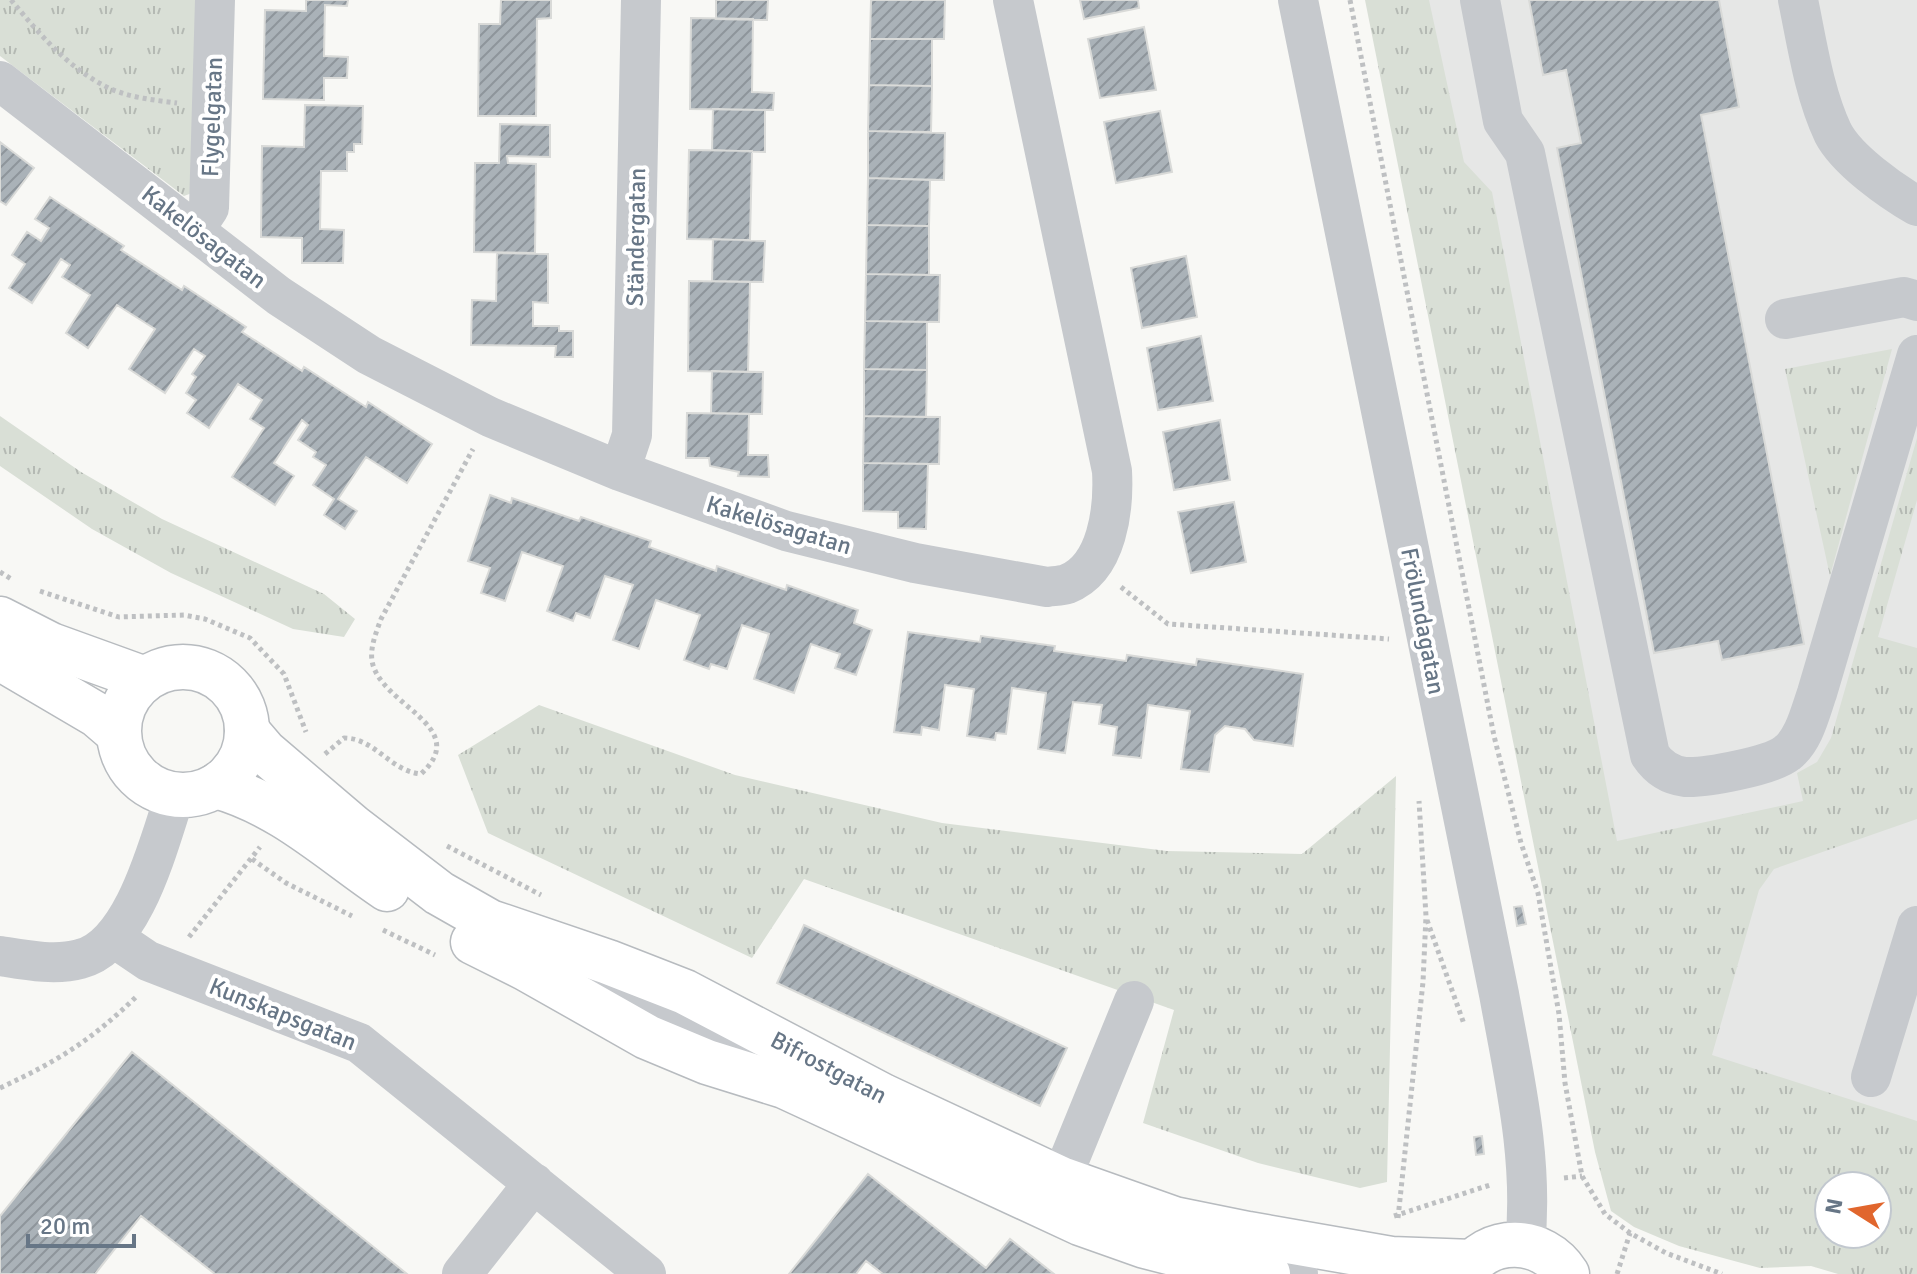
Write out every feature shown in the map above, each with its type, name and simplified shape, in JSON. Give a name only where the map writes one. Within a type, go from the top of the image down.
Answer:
[{"type":"main road","points":[[0,658],[97,715],[118,733],[123,709],[136,687],[145,679],[51,645],[12,602]]},
{"type":"main road","name":"Bifrostgatan","points":[[145,679],[178,667],[195,668],[227,684],[244,713],[247,731],[265,752],[353,827],[439,893],[490,922],[685,992],[883,1096],[1055,1193],[1080,1223],[1202,1268],[1268,1274]]},
{"type":"main road","points":[[196,791],[229,776],[245,747],[247,731]]},
{"type":"main road","name":"Bifrostgatan","points":[[118,733],[127,763],[147,785],[196,791],[232,791],[282,814],[427,916],[647,1037],[707,1062],[784,1086],[1055,1193],[1248,1234],[1391,1259],[1469,1268],[1496,1247],[1525,1245]]},
{"type":"main road","points":[[1525,1245],[1547,1253],[1567,1274]]},
{"type":"street","name":"Flygelgatan","points":[[195,229],[209,208],[215,0]]},
{"type":"street","name":"Ständergatan","points":[[620,471],[632,435],[641,0]]},
{"type":"street","points":[[1013,0],[1112,471],[1114,499],[1110,523],[1091,564]]},
{"type":"street","name":"Frölundagatan","points":[[1298,0],[1499,994],[1524,1134],[1528,1181],[1525,1245]]},
{"type":"street","points":[[1480,0],[1503,121],[1525,153],[1650,755],[1659,767],[1686,777],[1775,760],[1788,753],[1803,731],[1917,355]]},
{"type":"street","points":[[1798,0],[1811,59],[1834,135],[1859,163],[1917,206]]},
{"type":"street","name":"Kakelösagatan","points":[[0,81],[279,296],[369,355],[490,417],[620,471],[786,531],[887,557],[1047,587],[1068,584],[1091,564]]},
{"type":"street","points":[[1785,319],[1904,297],[1917,301]]},
{"type":"street","points":[[0,957],[49,961],[82,959],[114,938],[133,912],[196,791]]},
{"type":"street","points":[[1871,1077],[1917,926]]},
{"type":"street","name":"Kunskapsgatan","points":[[114,938],[148,961],[359,1043],[646,1274]]},
{"type":"street","points":[[1134,1001],[1055,1193],[1138,1224],[1274,1258],[1298,1274]]},
{"type":"street","points":[[462,1274],[534,1183]]},
{"type":"path","points":[[11,0],[54,50],[104,86],[153,100],[213,104]]},
{"type":"path","points":[[1350,0],[1494,736],[1521,843],[1538,893],[1559,1014],[1565,1083],[1582,1176],[1605,1214],[1630,1233],[1666,1253],[1722,1274]]},
{"type":"path","points":[[323,755],[344,738],[355,738],[366,742],[405,772],[421,774],[433,762],[437,750],[434,732],[384,686],[372,663],[373,641],[381,619],[490,417]]},
{"type":"path","points":[[1091,564],[1168,624],[1380,637],[1393,642]]},
{"type":"path","points":[[0,572],[12,602]]},
{"type":"path","points":[[39,591],[119,617],[184,615],[205,619],[250,638],[284,674],[308,737]]},
{"type":"path","points":[[315,746],[334,764]]},
{"type":"path","points":[[1382,1215],[1398,1216],[1423,982],[1426,916],[1418,795]]},
{"type":"path","points":[[443,844],[548,898]]},
{"type":"path","points":[[1426,916],[1465,1027]]},
{"type":"path","points":[[1492,1174],[1493,1185]]},
{"type":"path","points":[[1617,1274],[1630,1233]]},
{"type":"shaded area","points":[[1374,0],[1917,0],[1917,1138],[1609,1103]]},
{"type":"green space","points":[[0,0],[203,0],[200,190],[184,196],[0,56]]},
{"type":"green space","points":[[1365,0],[1429,0],[1464,162],[1492,192],[1617,841],[1803,801],[1797,773],[1817,762],[1831,738],[1917,438],[1917,500],[1878,637],[1917,648],[1917,819],[1774,869],[1759,890],[1712,1055],[1917,1121],[1917,1274],[1838,1274],[1811,1266],[1760,1268],[1679,1246],[1634,1227],[1611,1211],[1595,1152]]},
{"type":"green space","points":[[1892,349],[1830,576],[1785,369]]},
{"type":"green space","points":[[0,416],[81,472],[162,519],[324,594],[355,619],[344,637],[293,629],[171,573],[92,529],[0,466]]},
{"type":"green space","points":[[539,705],[735,775],[942,823],[1167,851],[1302,854],[1396,776],[1387,1182],[1360,1188],[1258,1163],[1143,1123],[1174,1010],[804,879],[752,958],[488,833],[458,755]]},
{"type":"building","points":[[306,0],[348,0],[347,6],[325,5],[324,56],[348,57],[347,78],[324,78],[324,100],[263,99],[265,10],[306,11]]},
{"type":"building","points":[[501,0],[551,0],[551,18],[537,19],[536,116],[478,116],[479,24],[500,24]]},
{"type":"building","points":[[716,0],[768,0],[767,20],[716,19]]},
{"type":"building","points":[[871,0],[945,0],[944,39],[870,39]]},
{"type":"building","points":[[1080,0],[1138,0],[1139,8],[1084,19]]},
{"type":"building","points":[[1529,0],[1719,0],[1739,107],[1701,115],[1804,644],[1722,660],[1718,641],[1654,653],[1557,148],[1581,143],[1566,70],[1543,75]]},
{"type":"building","points":[[691,18],[753,19],[752,92],[774,93],[773,110],[690,109]]},
{"type":"building","points":[[1144,27],[1156,90],[1100,98],[1088,39]]},
{"type":"building","points":[[870,39],[932,39],[932,86],[869,85]]},
{"type":"building","points":[[869,85],[932,86],[931,132],[868,131]]},
{"type":"building","points":[[305,105],[363,106],[362,144],[354,144],[354,152],[347,152],[347,171],[321,171],[320,229],[344,230],[343,263],[302,263],[302,238],[261,237],[262,146],[304,147]]},
{"type":"building","points":[[713,109],[765,110],[765,152],[712,150]]},
{"type":"building","points":[[1160,111],[1172,172],[1116,183],[1104,122]]},
{"type":"building","points":[[500,124],[550,125],[550,157],[507,156],[508,163],[536,164],[535,253],[474,252],[475,163],[499,163]]},
{"type":"building","points":[[868,131],[945,133],[944,180],[868,178]]},
{"type":"building","points":[[0,142],[34,168],[6,205],[0,201]]},
{"type":"building","points":[[689,150],[752,151],[750,240],[687,239]]},
{"type":"building","points":[[868,178],[930,180],[929,226],[867,225]]},
{"type":"building","points":[[50,197],[124,246],[121,250],[246,327],[242,332],[302,371],[304,367],[366,407],[368,402],[432,444],[407,483],[366,457],[338,499],[357,511],[345,529],[324,515],[334,499],[313,485],[326,465],[313,457],[316,452],[298,440],[308,425],[302,420],[274,463],[294,476],[275,505],[232,477],[264,428],[250,419],[262,400],[238,384],[209,428],[187,413],[196,400],[186,393],[196,377],[192,374],[205,356],[194,349],[165,393],[129,369],[155,329],[117,305],[88,348],[66,333],[90,295],[62,277],[70,265],[61,259],[32,303],[9,288],[25,264],[12,255],[27,232],[41,241],[49,228],[35,219]]},
{"type":"building","points":[[867,225],[929,226],[929,275],[866,274]]},
{"type":"building","points":[[713,239],[765,241],[763,282],[712,281]]},
{"type":"building","points":[[497,253],[548,254],[548,303],[533,302],[533,326],[559,326],[559,331],[573,331],[573,357],[555,357],[556,346],[471,345],[472,300],[496,301]]},
{"type":"building","points":[[1186,256],[1197,317],[1142,328],[1131,268]]},
{"type":"building","points":[[866,274],[940,275],[939,322],[865,321]]},
{"type":"building","points":[[689,281],[750,282],[748,372],[688,371]]},
{"type":"building","points":[[865,321],[927,322],[927,370],[864,369]]},
{"type":"building","points":[[1201,336],[1213,401],[1158,410],[1147,348]]},
{"type":"building","points":[[864,369],[927,370],[926,417],[864,416]]},
{"type":"building","points":[[712,371],[763,372],[762,414],[711,413]]},
{"type":"building","points":[[687,413],[749,414],[748,455],[768,455],[769,477],[738,476],[739,472],[710,466],[709,458],[686,458]]},
{"type":"building","points":[[864,416],[940,417],[939,464],[863,463]]},
{"type":"building","points":[[1220,420],[1230,480],[1174,490],[1163,432]]},
{"type":"building","points":[[863,463],[928,464],[926,529],[898,528],[898,512],[863,511]]},
{"type":"building","points":[[490,495],[511,503],[512,498],[579,521],[581,517],[651,541],[649,547],[716,571],[717,566],[786,590],[787,585],[858,610],[854,623],[872,630],[856,675],[835,668],[840,654],[811,644],[794,693],[754,679],[769,634],[742,625],[727,669],[711,664],[709,669],[684,660],[700,615],[656,600],[639,649],[613,640],[633,585],[605,576],[590,618],[576,613],[573,621],[547,611],[563,566],[522,552],[505,601],[481,593],[490,568],[468,561]]},
{"type":"building","points":[[1234,502],[1246,562],[1191,573],[1178,512]]},
{"type":"building","points":[[908,632],[980,642],[981,636],[1055,646],[1054,651],[1126,661],[1127,655],[1196,665],[1197,659],[1303,674],[1293,746],[1254,740],[1245,729],[1225,726],[1215,735],[1209,772],[1181,769],[1190,711],[1148,705],[1141,758],[1113,755],[1117,727],[1099,724],[1102,705],[1073,702],[1065,753],[1038,749],[1046,693],[1012,688],[1006,734],[996,733],[995,740],[967,736],[974,689],[945,685],[939,730],[922,727],[921,735],[894,732]]},
{"type":"building","points":[[1522,906],[1526,924],[1517,926],[1514,907]]},
{"type":"building","points":[[804,925],[1067,1048],[1040,1106],[777,983]]},
{"type":"building","points":[[132,1052],[407,1274],[215,1274],[141,1216],[95,1274],[0,1274],[0,1216]]},
{"type":"building","points":[[1482,1136],[1484,1154],[1476,1155],[1474,1137]]},
{"type":"building","points":[[868,1174],[986,1268],[1010,1239],[1054,1274],[883,1274],[866,1261],[856,1274],[789,1274]]}]
